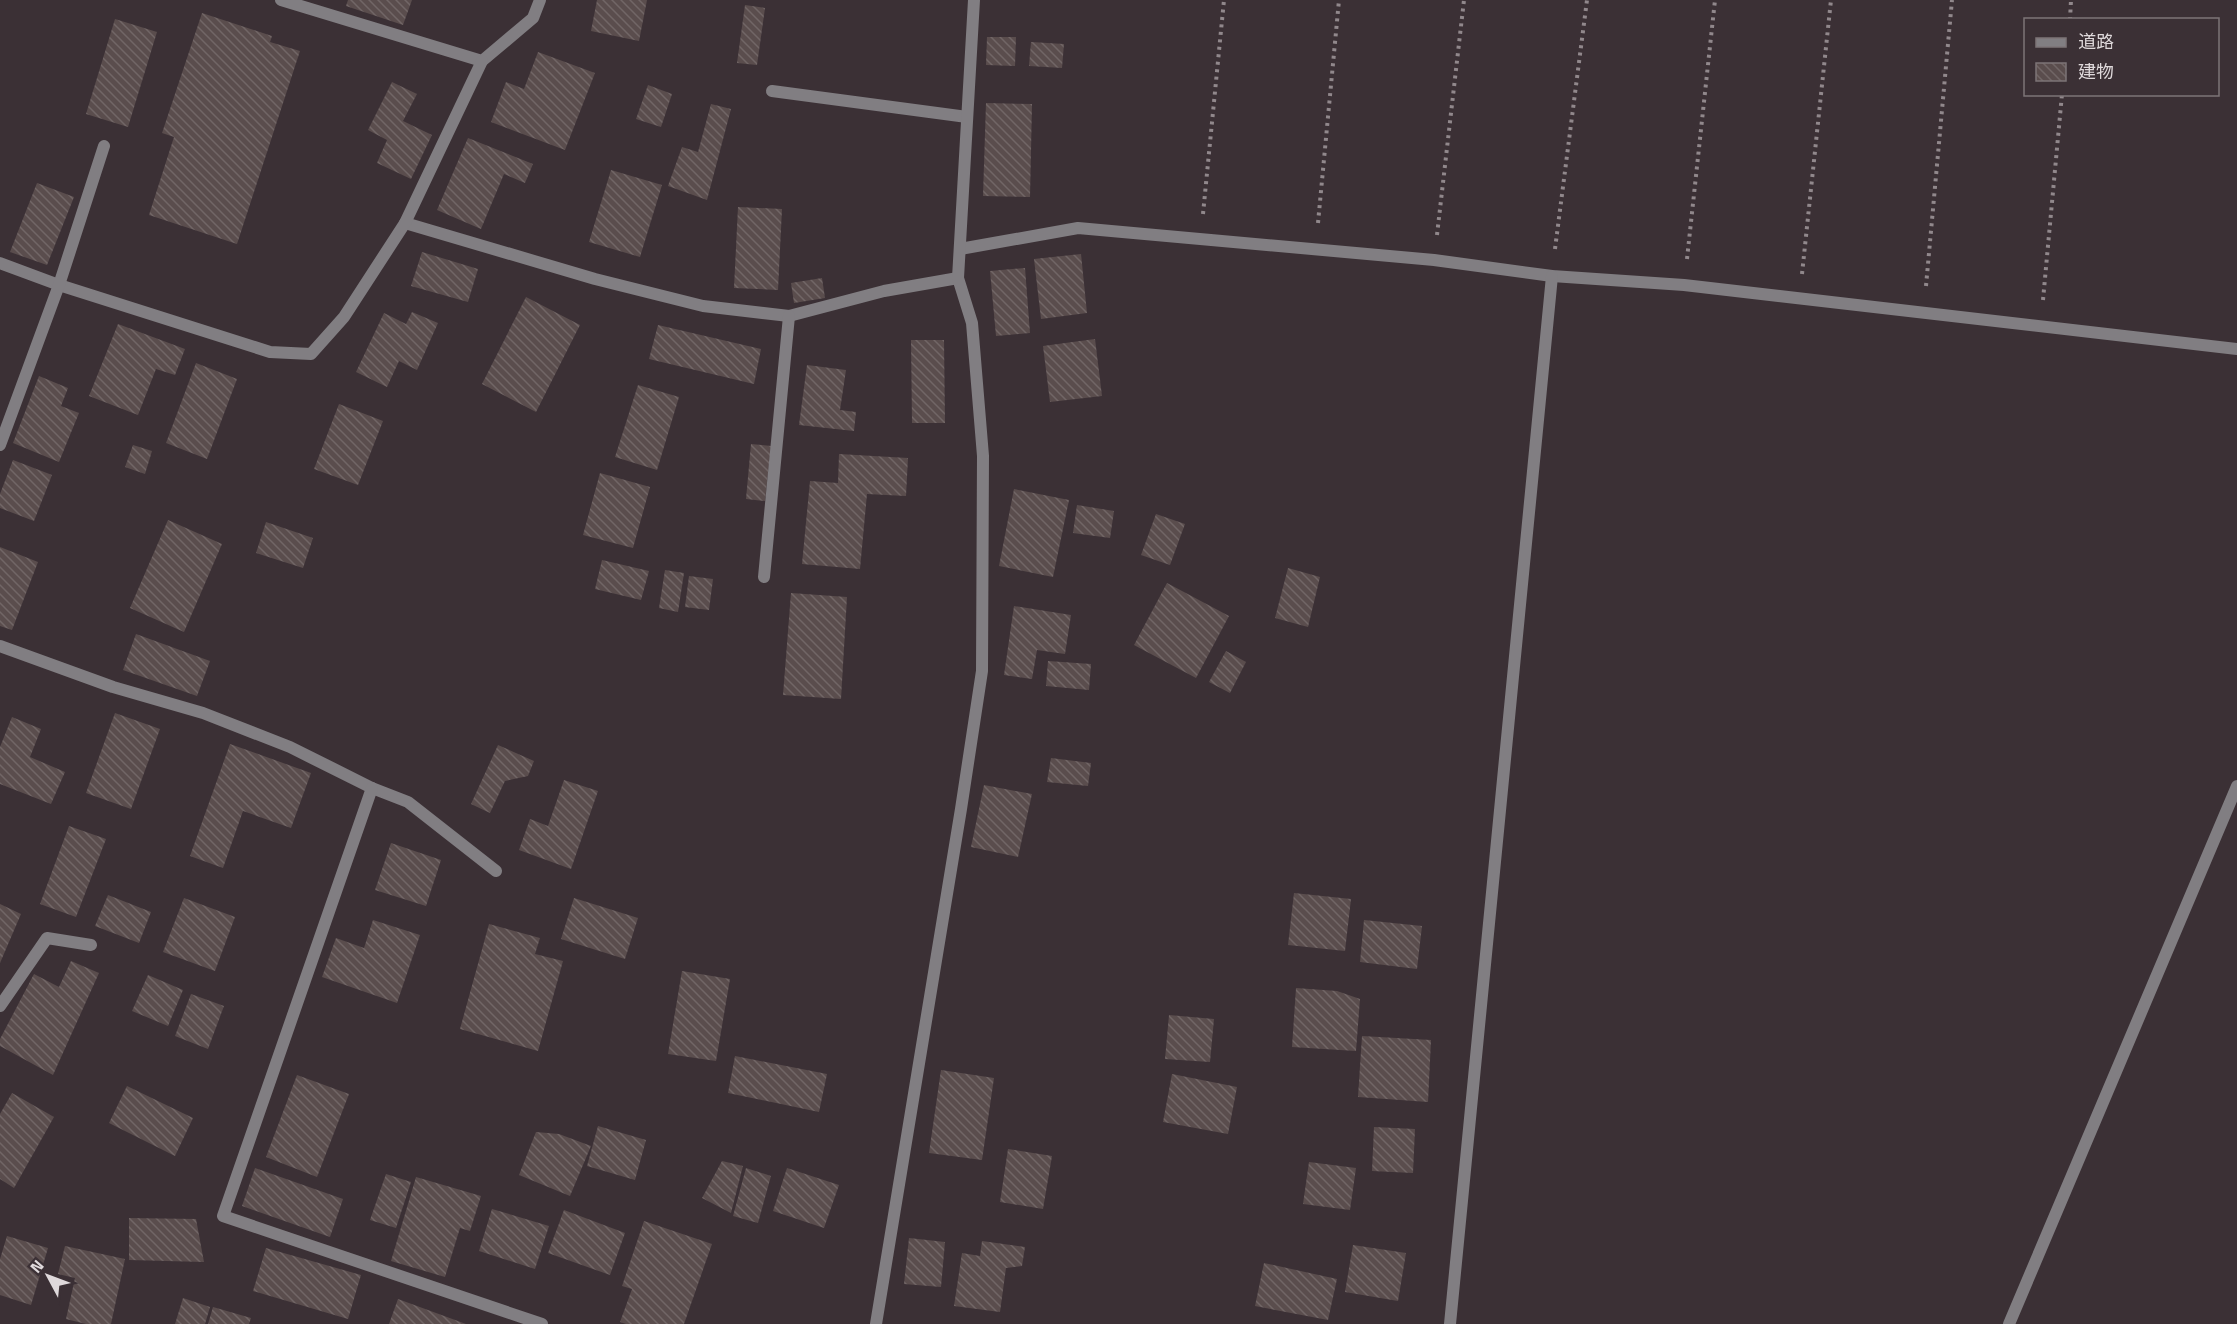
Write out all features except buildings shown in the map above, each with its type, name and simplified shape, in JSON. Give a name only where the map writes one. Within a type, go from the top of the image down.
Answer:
[{"type":"street","points":[[281,0],[482,61]]},
{"type":"street","points":[[0,263],[59,285],[270,352],[311,354],[344,317],[405,223],[482,61],[533,18],[540,0]]},
{"type":"street","points":[[876,1324],[982,671],[983,456],[972,323],[958,278],[974,0]]},
{"type":"street","points":[[772,90],[967,117]]},
{"type":"street","points":[[0,445],[59,285],[104,146]]},
{"type":"street","points":[[405,223],[595,279],[703,306],[789,316],[884,291],[958,278]]},
{"type":"street","points":[[960,249],[1078,228],[1434,260],[1552,276],[1684,285],[2237,350]]},
{"type":"street","points":[[1450,1324],[1552,276]]},
{"type":"street","points":[[764,577],[789,316]]},
{"type":"street","points":[[0,646],[113,687],[225,722],[290,747],[372,788],[408,802],[496,871]]},
{"type":"street","points":[[2009,1324],[2237,786]]},
{"type":"street","points":[[372,788],[223,1216],[542,1324]]},
{"type":"street","points":[[0,1006],[47,938],[91,945]]},
{"type":"path","points":[[1201,239],[1224,0]]},
{"type":"path","points":[[1315,249],[1339,0]]},
{"type":"path","points":[[1434,260],[1464,0]]},
{"type":"path","points":[[1552,276],[1587,0]]},
{"type":"path","points":[[1684,285],[1714,0]]},
{"type":"path","points":[[1800,299],[1831,0]]},
{"type":"path","points":[[1924,314],[1952,0]]},
{"type":"path","points":[[2070,18],[2072,0]]},
{"type":"path","points":[[2040,327],[2062,96]]}]
